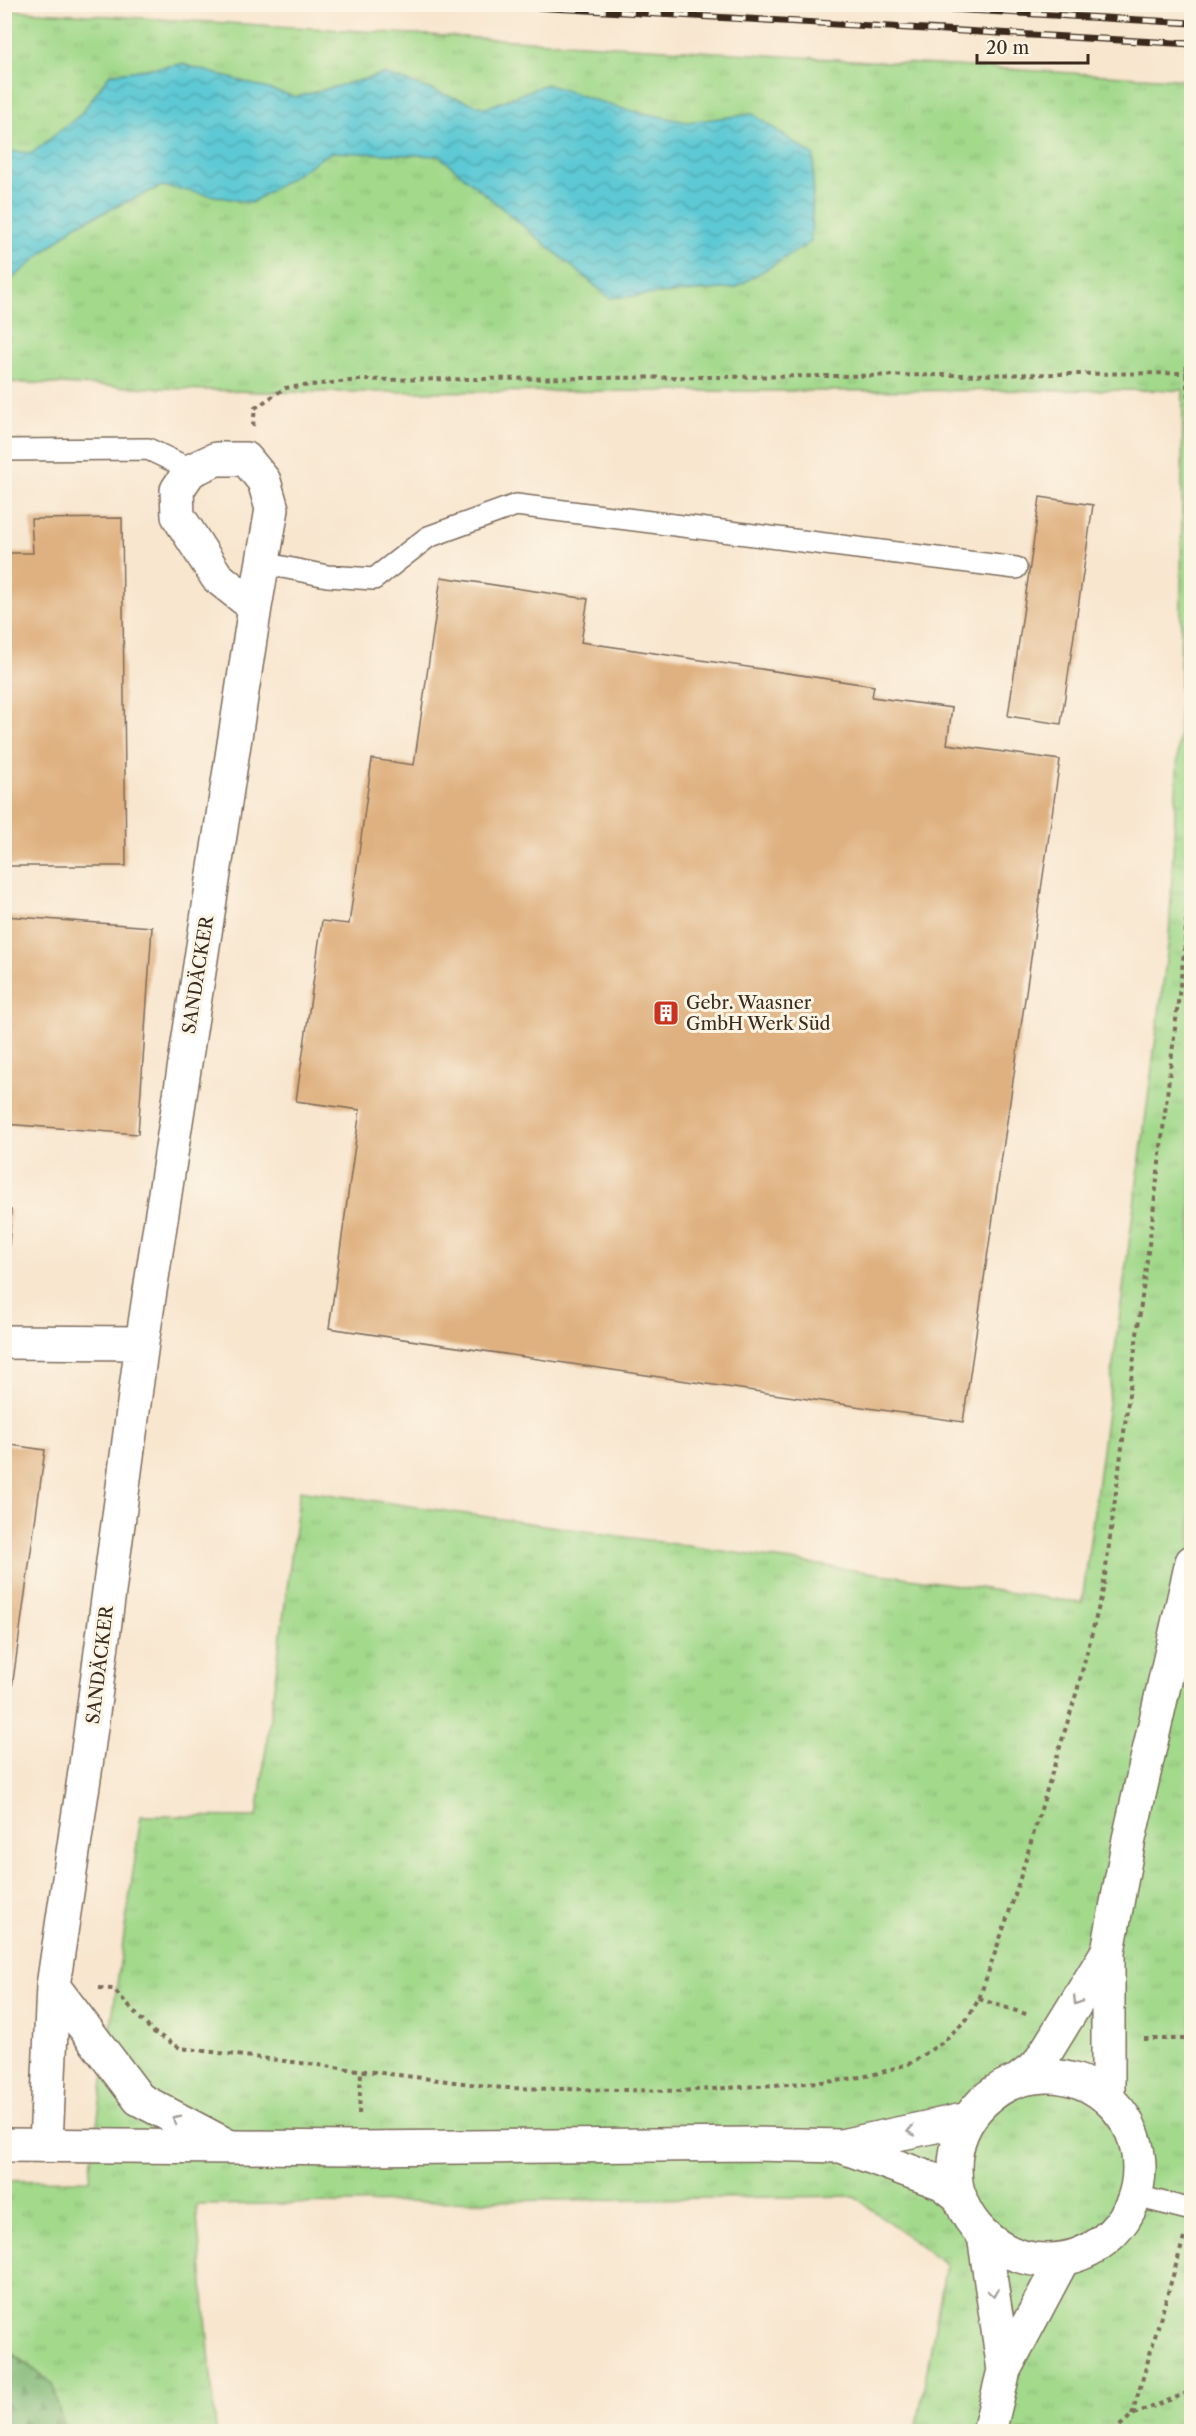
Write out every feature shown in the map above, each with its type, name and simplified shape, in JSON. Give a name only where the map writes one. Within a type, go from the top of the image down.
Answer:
[{"type":"main road","points":[[246,459],[216,459],[192,470],[177,490],[178,516],[217,577],[255,607]]},
{"type":"main road","name":"SANDÄCKER","points":[[45,2144],[53,1986],[86,1766],[142,1343],[272,509],[264,481],[246,459]]},
{"type":"main road","points":[[4,1342],[142,1343]]},
{"type":"main road","points":[[1108,2097],[1108,1952],[1129,1839],[1191,1562]]},
{"type":"main road","points":[[1021,2079],[1038,2065],[1108,1952]]},
{"type":"main road","points":[[53,1986],[139,2099],[228,2146]]},
{"type":"main road","points":[[841,2146],[942,2183],[960,2197],[984,2235],[1001,2248],[1021,2257],[1042,2261],[1063,2259],[1095,2248],[1120,2226],[1136,2196],[1140,2160],[1130,2125],[1108,2097],[1082,2081],[1052,2075],[1021,2079],[1000,2087],[982,2102],[968,2119],[958,2144],[955,2170],[960,2197]]},
{"type":"main road","points":[[4,2145],[357,2148],[743,2144],[841,2146],[968,2119]]},
{"type":"main road","points":[[984,2235],[1004,2370]]},
{"type":"main road","points":[[989,2432],[1004,2370],[1063,2259]]},
{"type":"lane","points":[[4,450],[148,449],[192,470]]},
{"type":"lane","points":[[263,563],[327,576],[374,579],[428,537],[516,506],[1016,568]]},
{"type":"lane","points":[[1136,2196],[1191,2210]]},
{"type":"path","points":[[1191,312],[1186,373],[1191,450]]},
{"type":"path","points":[[246,459],[253,430],[255,408],[285,388],[358,380],[1186,373]]},
{"type":"path","points":[[53,1986],[113,1989],[152,2031],[180,2048],[503,2088],[680,2091],[836,2081],[911,2063],[943,2043],[967,2019],[979,1999],[1013,1901],[1077,1691],[1103,1590],[1151,1234],[1185,944],[1191,816]]},
{"type":"path","points":[[1191,1919],[1191,1925]]},
{"type":"path","points":[[357,2148],[361,2071]]},
{"type":"path","points":[[1132,2415],[1185,2237]]},
{"type":"path","points":[[1113,2432],[1132,2415],[1191,2391]]},
{"type":"green space","points":[[5,10],[1191,80],[1191,2420],[1169,2432],[916,2431],[946,2265],[854,2196],[196,2205],[216,2431],[64,2431],[53,2384],[4,2347],[5,2181],[89,2180],[141,1816],[257,1817],[300,1490],[1082,1603],[1169,938],[1180,710],[1183,390],[262,392],[5,382]]},
{"type":"green space","points":[[4,2348],[53,2384],[64,2431],[5,2431]]},
{"type":"water","points":[[182,64],[296,97],[384,74],[486,108],[546,84],[619,108],[687,122],[753,114],[814,156],[811,242],[735,288],[610,298],[439,156],[331,152],[251,203],[162,186],[76,225],[5,285],[5,151],[32,153],[80,115],[110,74]]},
{"type":"building","points":[[1040,497],[1093,505],[1061,724],[1008,716]]},
{"type":"building","points":[[122,518],[126,866],[4,866],[4,553],[33,553],[31,519]]},
{"type":"building","name":"Gebr. Waasner GmbH Werk Süd","points":[[441,577],[588,599],[581,642],[874,686],[872,697],[952,708],[947,744],[1060,760],[963,1422],[329,1328],[360,1110],[296,1101],[322,921],[349,924],[372,759],[414,765]]},
{"type":"building","points":[[4,916],[152,927],[138,1134],[4,1124]]},
{"type":"building","points":[[4,1209],[11,1210],[8,1267],[4,1267]]},
{"type":"building","points":[[4,1444],[45,1450],[6,1731],[4,1731]]},
{"type":"railway","points":[[480,4],[1192,44]]},
{"type":"railway","points":[[864,4],[1192,23]]},
{"type":"place","name":"Gebr. Waasner GmbH Werk Süd","points":[[666,1013]]}]
